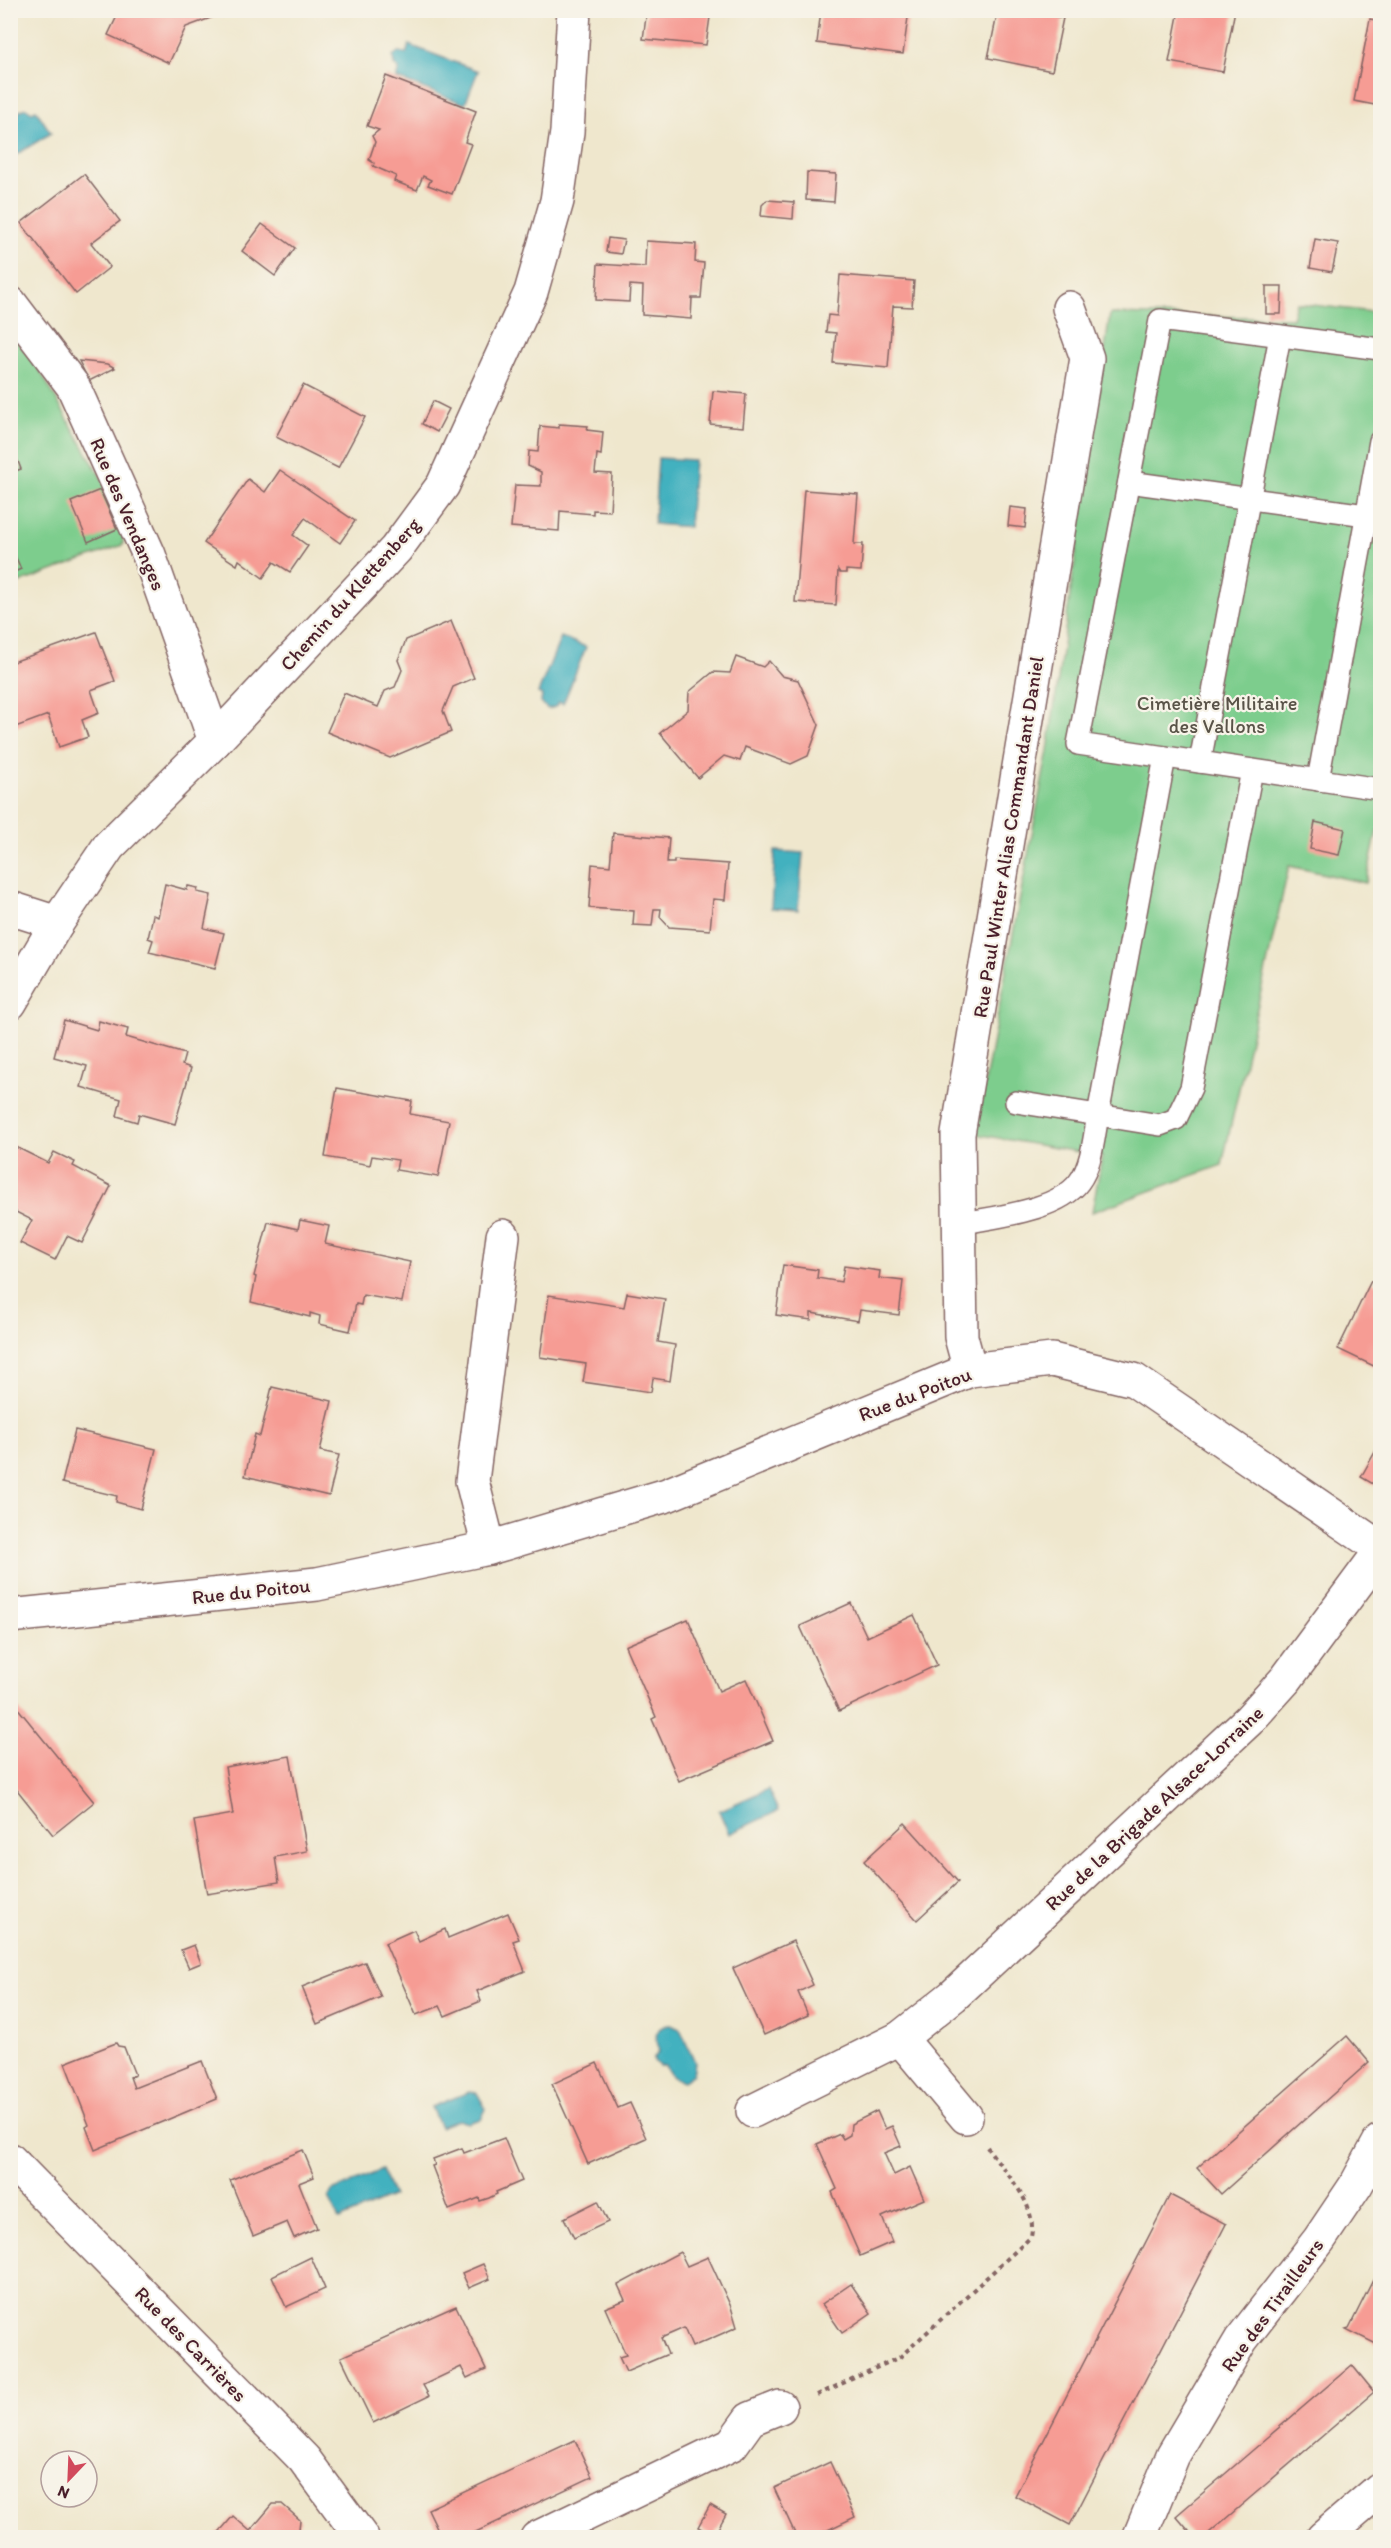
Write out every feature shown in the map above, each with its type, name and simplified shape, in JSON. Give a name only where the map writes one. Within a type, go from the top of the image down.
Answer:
[{"type":"street","name":"Chemin du Klettenberg","points":[[10,1003],[57,923],[109,846],[215,741],[396,549],[443,485],[531,292],[557,201],[567,132],[574,10]]},
{"type":"street","name":"Rue des Vendanges","points":[[10,303],[72,387],[149,555],[215,741]]},
{"type":"street","name":"Rue Paul Winter Alias Commandant Daniel","points":[[970,1370],[961,1336],[958,1134],[1088,358],[1068,308]]},
{"type":"street","points":[[10,908],[57,923]]},
{"type":"street","points":[[489,1548],[472,1481],[503,1236]]},
{"type":"street","name":"Rue du Poitou","points":[[10,1616],[317,1584],[489,1548],[667,1495],[970,1370],[1052,1360],[1134,1380],[1380,1550]]},
{"type":"street","name":"Rue de la Brigade Alsace-Lorraine","points":[[753,2111],[900,2038],[954,1996],[1249,1720],[1286,1679],[1380,1550]]},
{"type":"street","points":[[900,2038],[966,2117]]},
{"type":"street","name":"Rue des Tirailleurs","points":[[1139,2538],[1173,2455],[1241,2340],[1319,2240],[1356,2185],[1380,2141]]},
{"type":"street","name":"Rue des Carrières","points":[[10,2160],[304,2459],[362,2538]]},
{"type":"street","points":[[537,2538],[732,2444],[750,2420],[780,2407]]},
{"type":"street","points":[[1323,2538],[1380,2489]]},
{"type":"lane","points":[[1380,349],[1161,320],[1078,744],[1380,789]]},
{"type":"lane","points":[[1200,762],[1280,336]]},
{"type":"lane","points":[[1318,780],[1374,516],[1380,441]]},
{"type":"lane","points":[[1129,482],[1374,516]]},
{"type":"lane","points":[[959,1224],[1025,1210],[1064,1197],[1080,1181],[1090,1154],[1098,1115],[1165,757]]},
{"type":"lane","points":[[1016,1102],[1160,1125],[1176,1119],[1191,1088],[1252,770]]},
{"type":"path","points":[[780,2407],[800,2403],[900,2357],[1031,2237],[1034,2224],[1031,2209],[966,2117]]},
{"type":"green space","name":"Cimetière Militaire des Vallons","points":[[1296,303],[1380,313],[1380,832],[1377,831],[1366,883],[1289,866],[1222,1165],[1092,1212],[1102,1156],[975,1134],[1048,750],[1110,314],[1292,318]]},
{"type":"green space","points":[[10,333],[36,364],[122,514],[123,545],[11,586]]},
{"type":"water","points":[[409,45],[478,71],[465,104],[396,78],[399,69],[394,65],[393,57],[398,52],[406,54]]},
{"type":"water","points":[[26,108],[32,112],[36,110],[51,133],[11,158],[11,125],[17,121],[19,111]]},
{"type":"water","points":[[658,458],[694,460],[689,527],[654,524]]},
{"type":"water","points":[[561,637],[586,647],[563,704],[559,702],[555,707],[548,709],[541,703],[542,695],[538,693]]},
{"type":"water","points":[[775,851],[803,853],[798,910],[771,908]]},
{"type":"water","points":[[768,1789],[778,1811],[729,1834],[719,1811]]},
{"type":"water","points":[[670,2025],[680,2029],[695,2062],[693,2074],[683,2081],[672,2077],[665,2066],[659,2066],[653,2060],[659,2051],[656,2042],[658,2031]]},
{"type":"water","points":[[469,2092],[477,2093],[486,2109],[481,2119],[468,2123],[458,2120],[440,2127],[431,2107]]},
{"type":"water","points":[[382,2170],[393,2196],[339,2220],[329,2197],[332,2191]]},
{"type":"building","points":[[120,10],[214,10],[216,16],[186,27],[169,63],[108,35]]},
{"type":"building","points":[[647,10],[711,10],[706,45],[643,39]]},
{"type":"building","points":[[821,10],[909,10],[903,54],[817,43]]},
{"type":"building","points":[[998,10],[1037,10],[1037,13],[1063,18],[1052,71],[988,58]]},
{"type":"building","points":[[1179,10],[1235,10],[1223,72],[1169,62]]},
{"type":"building","points":[[1370,19],[1380,21],[1380,106],[1354,101]]},
{"type":"building","points":[[386,76],[476,111],[465,142],[471,144],[452,194],[428,185],[431,180],[423,176],[417,190],[394,181],[396,176],[373,166],[374,163],[369,160],[375,142],[372,136],[379,130],[367,126]]},
{"type":"building","points":[[807,172],[836,174],[834,202],[806,200]]},
{"type":"building","points":[[84,174],[120,221],[91,243],[110,267],[76,294],[21,223]]},
{"type":"building","points":[[767,200],[794,202],[793,219],[761,216],[762,205]]},
{"type":"building","points":[[262,224],[295,248],[275,276],[242,251]]},
{"type":"building","points":[[608,238],[624,240],[621,254],[606,252]]},
{"type":"building","points":[[1315,239],[1338,243],[1332,272],[1310,268]]},
{"type":"building","points":[[646,241],[696,244],[695,262],[704,263],[701,298],[692,298],[691,319],[642,315],[643,286],[630,285],[629,302],[596,300],[598,264],[645,267]]},
{"type":"building","points":[[840,275],[914,281],[912,307],[893,306],[888,368],[833,363],[836,333],[826,332],[828,315],[837,316]]},
{"type":"building","points":[[1266,286],[1282,286],[1281,314],[1266,314]]},
{"type":"building","points":[[79,361],[108,364],[115,368],[89,381]]},
{"type":"building","points":[[303,385],[365,417],[338,468],[276,437]]},
{"type":"building","points":[[713,391],[746,394],[743,427],[710,424]]},
{"type":"building","points":[[433,401],[449,409],[437,432],[422,424]]},
{"type":"building","points":[[559,424],[588,426],[587,430],[603,432],[601,455],[597,454],[595,473],[612,474],[610,511],[593,510],[593,514],[560,511],[559,531],[511,527],[515,485],[541,486],[541,472],[528,466],[529,451],[538,452],[540,426],[559,428]]},
{"type":"building","points":[[10,441],[21,469],[10,473]]},
{"type":"building","points":[[280,470],[355,521],[340,543],[305,518],[293,535],[308,546],[290,572],[274,562],[263,578],[239,560],[237,565],[204,543],[248,479],[265,492]]},
{"type":"building","points":[[100,490],[117,529],[88,542],[71,502]]},
{"type":"building","points":[[804,490],[858,494],[854,544],[863,544],[861,571],[846,570],[846,573],[840,573],[838,570],[836,605],[795,602]]},
{"type":"building","points":[[1010,507],[1027,509],[1025,528],[1008,526]]},
{"type":"building","points":[[10,544],[21,569],[10,574]]},
{"type":"building","points":[[451,621],[474,678],[453,687],[443,711],[451,732],[390,758],[327,732],[344,693],[378,707],[385,691],[395,687],[402,670],[398,660],[406,640]]},
{"type":"building","points":[[96,632],[115,681],[91,690],[99,713],[82,720],[88,737],[59,747],[48,715],[10,729],[10,663]]},
{"type":"building","points":[[736,657],[763,667],[769,661],[782,676],[798,680],[819,725],[808,756],[791,764],[745,747],[740,761],[724,756],[698,778],[660,733],[688,710],[689,692],[713,672],[730,673]]},
{"type":"building","points":[[1315,822],[1345,829],[1339,855],[1310,849]]},
{"type":"building","points":[[613,833],[669,838],[667,863],[674,863],[674,860],[728,864],[725,900],[713,899],[710,930],[669,927],[660,917],[661,909],[654,909],[652,926],[633,925],[634,911],[589,908],[592,864],[610,866]]},
{"type":"building","points":[[165,884],[187,890],[188,886],[198,888],[197,892],[211,895],[204,928],[224,933],[215,968],[149,952],[153,940],[148,938],[153,915],[158,917]]},
{"type":"building","points":[[64,1020],[97,1030],[99,1021],[128,1029],[126,1037],[185,1054],[182,1065],[191,1068],[175,1124],[139,1114],[137,1122],[117,1116],[121,1099],[81,1087],[87,1066],[54,1057]]},
{"type":"building","points":[[337,1088],[412,1101],[410,1114],[449,1121],[438,1177],[396,1170],[398,1160],[372,1156],[370,1165],[325,1157]]},
{"type":"building","points":[[10,1144],[48,1163],[54,1152],[75,1162],[73,1166],[111,1186],[82,1243],[67,1236],[55,1260],[20,1243],[32,1220],[10,1209]]},
{"type":"building","points":[[300,1220],[329,1226],[325,1244],[410,1262],[402,1302],[363,1295],[361,1305],[356,1304],[350,1331],[319,1324],[320,1316],[310,1313],[310,1317],[251,1302],[256,1277],[254,1276],[268,1222],[298,1229]]},
{"type":"building","points":[[783,1265],[818,1270],[817,1278],[841,1282],[844,1266],[880,1271],[879,1278],[903,1281],[899,1315],[860,1310],[858,1321],[811,1313],[811,1320],[776,1315]]},
{"type":"building","points":[[1371,1281],[1380,1285],[1380,1369],[1338,1349]]},
{"type":"building","points":[[627,1293],[665,1299],[658,1342],[675,1345],[670,1381],[653,1378],[651,1392],[583,1382],[586,1364],[540,1357],[549,1295],[624,1307]]},
{"type":"building","points":[[272,1387],[332,1401],[320,1451],[339,1455],[329,1496],[245,1476],[255,1434],[260,1436]]},
{"type":"building","points":[[75,1430],[156,1449],[141,1509],[116,1502],[117,1496],[62,1483]]},
{"type":"building","points":[[1380,1446],[1380,1488],[1361,1477]]},
{"type":"building","points":[[851,1603],[867,1637],[914,1615],[937,1665],[839,1711],[800,1626]]},
{"type":"building","points":[[688,1619],[719,1691],[746,1679],[773,1741],[679,1781],[652,1719],[656,1717],[625,1646]]},
{"type":"building","points":[[12,1701],[94,1802],[53,1835],[10,1781]]},
{"type":"building","points":[[290,1756],[307,1851],[275,1857],[279,1882],[207,1894],[194,1821],[233,1814],[225,1767]]},
{"type":"building","points":[[905,1823],[958,1882],[917,1920],[864,1861]]},
{"type":"building","points":[[508,1913],[519,1939],[513,1941],[525,1971],[477,1991],[481,2001],[445,2016],[440,2006],[416,2015],[385,1943],[414,1930],[419,1941],[445,1929],[448,1938]]},
{"type":"building","points":[[793,1941],[813,1985],[798,1992],[808,2015],[764,2035],[733,1968]]},
{"type":"building","points":[[194,1945],[201,1963],[189,1968],[181,1950]]},
{"type":"building","points":[[365,1962],[381,1997],[317,2024],[302,1987]]},
{"type":"building","points":[[1347,2036],[1369,2062],[1221,2194],[1197,2168]]},
{"type":"building","points":[[116,2043],[124,2047],[135,2075],[130,2077],[134,2088],[202,2061],[217,2099],[95,2150],[86,2127],[89,2125],[65,2063]]},
{"type":"building","points":[[597,2063],[618,2108],[630,2103],[646,2138],[588,2164],[552,2084]]},
{"type":"building","points":[[877,2111],[885,2129],[892,2126],[901,2146],[884,2153],[894,2175],[910,2167],[924,2199],[882,2217],[892,2242],[860,2256],[832,2192],[837,2189],[817,2144],[840,2134],[843,2139],[850,2135],[851,2124]]},
{"type":"building","points":[[504,2138],[522,2181],[496,2192],[497,2194],[489,2198],[480,2201],[479,2198],[449,2210],[432,2166],[435,2165],[433,2159],[462,2148],[464,2153]]},
{"type":"building","points":[[303,2150],[314,2177],[299,2183],[317,2228],[294,2238],[287,2222],[253,2236],[230,2180]]},
{"type":"building","points":[[1170,2195],[1226,2224],[1070,2525],[1015,2496]]},
{"type":"building","points":[[598,2201],[608,2222],[574,2238],[564,2218]]},
{"type":"building","points":[[680,2252],[687,2266],[708,2257],[731,2307],[737,2327],[692,2347],[684,2328],[661,2338],[668,2354],[626,2372],[619,2357],[626,2355],[605,2308],[625,2300],[618,2285]]},
{"type":"building","points":[[311,2257],[325,2289],[286,2307],[272,2276]]},
{"type":"building","points":[[483,2264],[490,2279],[469,2288],[462,2273]]},
{"type":"building","points":[[1380,2266],[1380,2346],[1346,2329],[1349,2328]]},
{"type":"building","points":[[851,2284],[871,2313],[842,2333],[822,2304]]},
{"type":"building","points":[[456,2306],[486,2369],[467,2378],[461,2367],[423,2385],[429,2396],[373,2423],[341,2357]]},
{"type":"building","points":[[1352,2365],[1374,2392],[1203,2538],[1195,2538],[1176,2516]]},
{"type":"building","points":[[575,2440],[592,2477],[463,2538],[442,2538],[428,2509]]},
{"type":"building","points":[[830,2462],[855,2517],[811,2538],[797,2538],[774,2488]]},
{"type":"building","points":[[273,2504],[282,2504],[300,2520],[299,2529],[309,2538],[214,2538],[233,2516],[250,2531]]},
{"type":"building","points":[[710,2505],[726,2514],[714,2536],[698,2527]]}]
